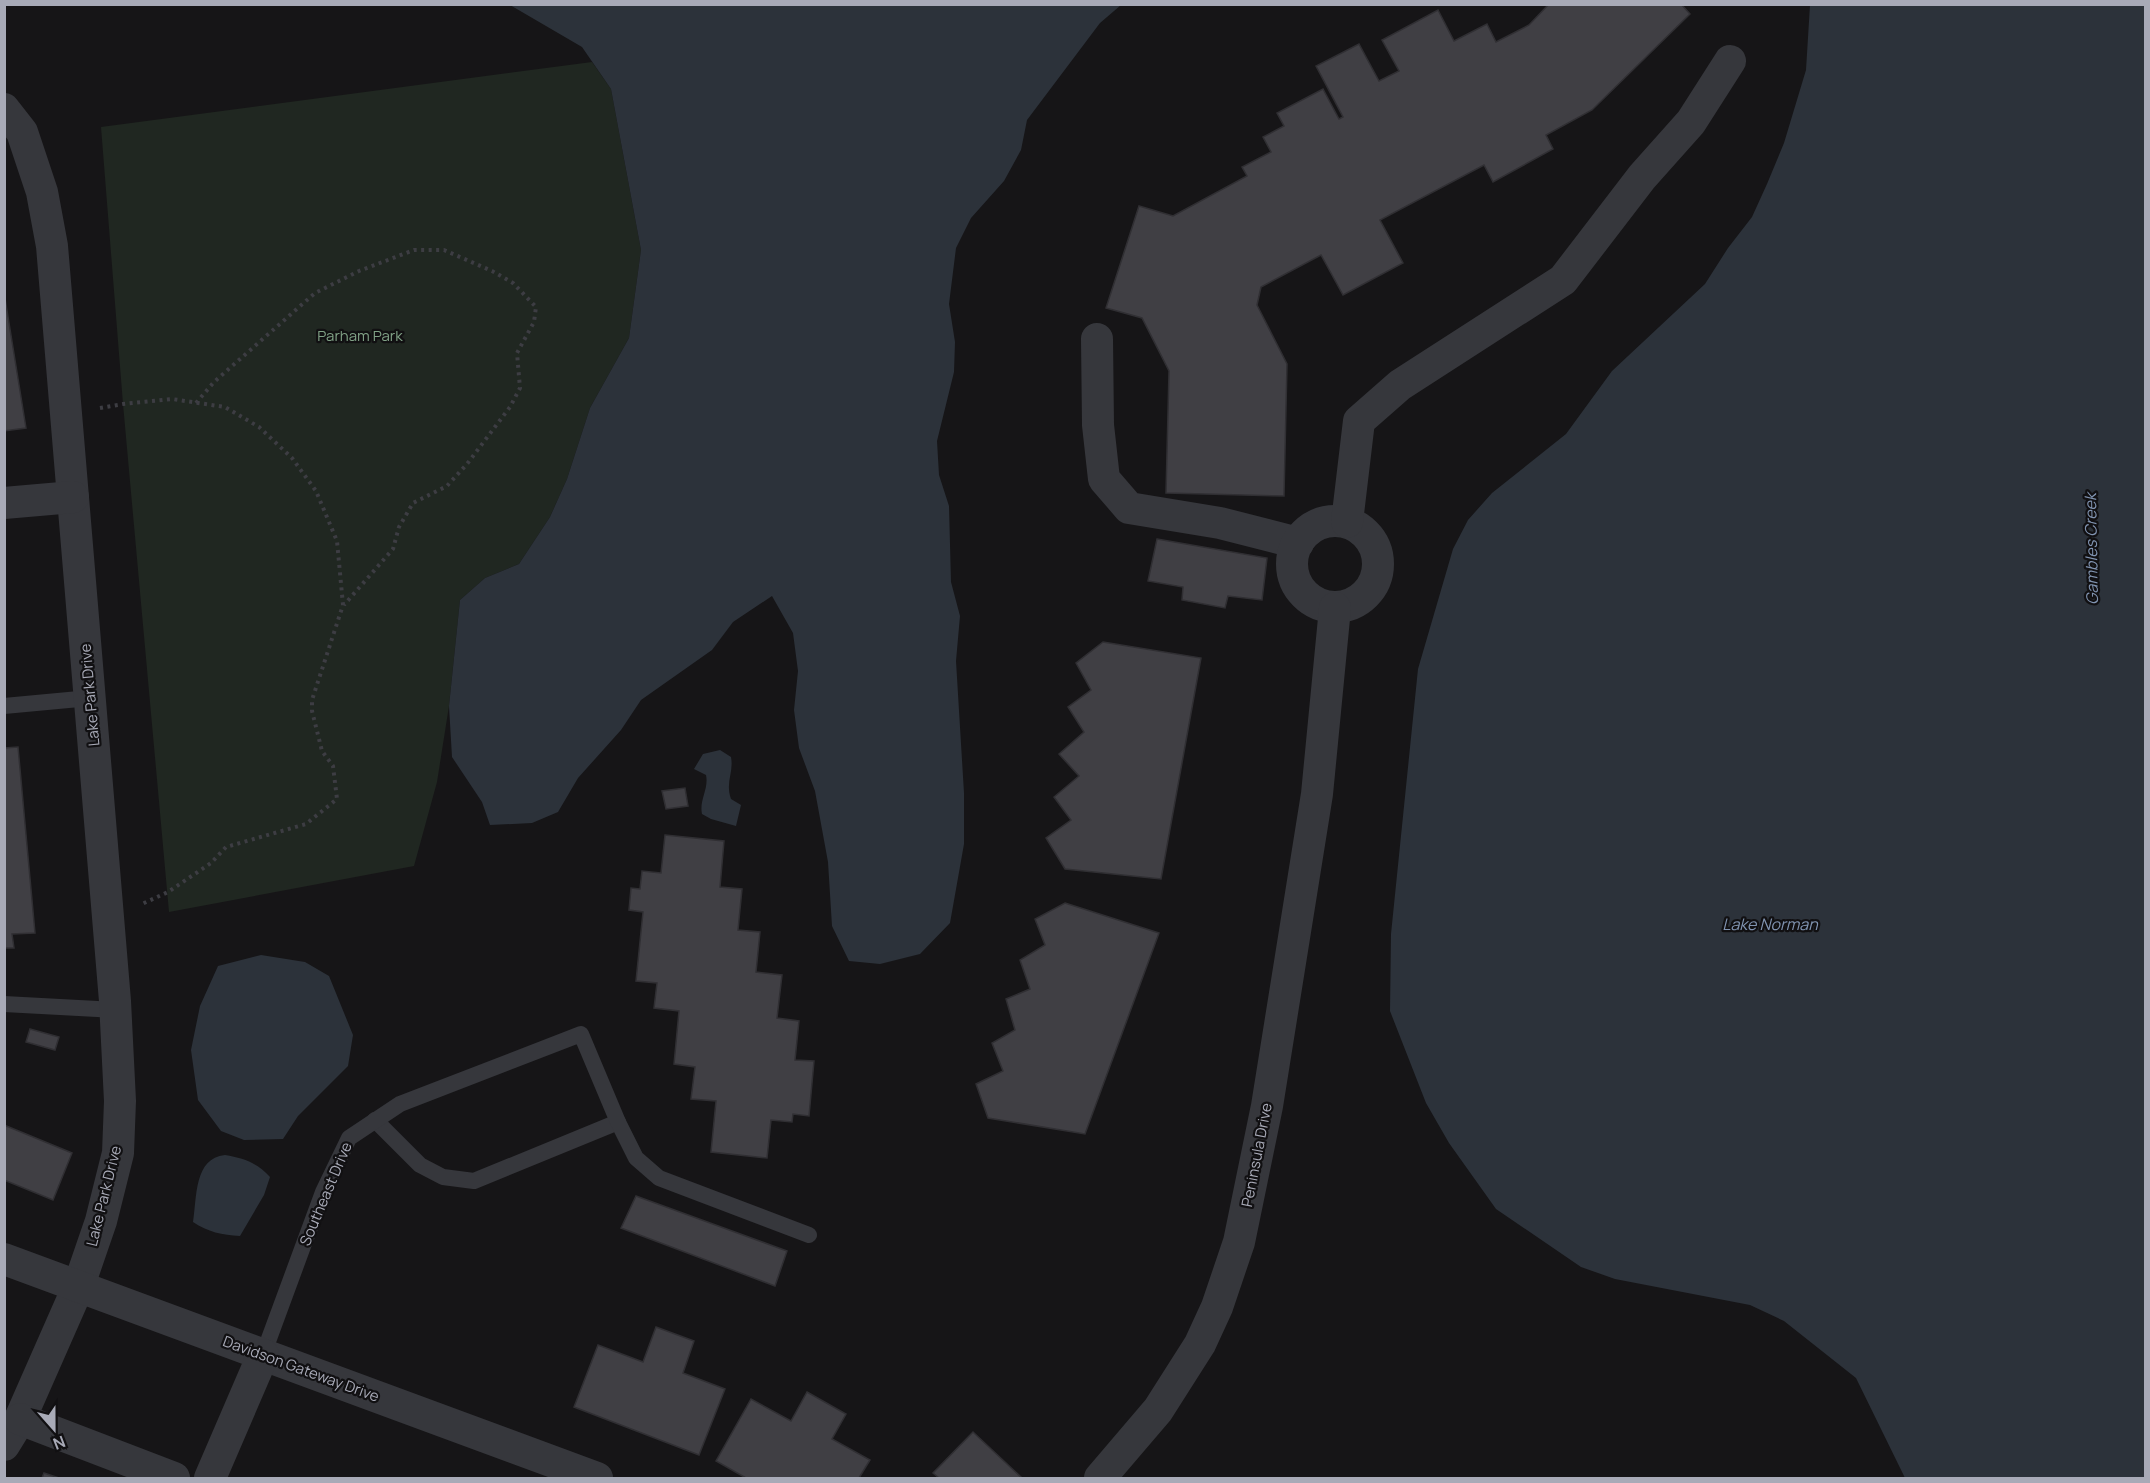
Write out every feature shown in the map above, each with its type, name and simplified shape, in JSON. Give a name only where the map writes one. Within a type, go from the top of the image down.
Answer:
[{"type":"street","points":[[1347,522],[1359,421],[1400,385],[1563,280],[1642,177],[1691,123],[1730,61]]},
{"type":"street","name":"Lake Park Drive","points":[[4,109],[22,132],[42,192],[52,246],[116,1010],[120,1101],[118,1153],[101,1221],[79,1286],[20,1419],[4,1445]]},
{"type":"street","points":[[1097,339],[1098,425],[1104,479],[1129,508],[1220,523],[1298,543]]},
{"type":"street","points":[[4,503],[73,497]]},
{"type":"street","points":[[1333,521],[1347,522],[1360,528],[1377,550],[1379,563],[1377,577],[1371,590],[1349,606],[1335,608],[1323,606],[1310,601],[1301,591],[1292,567],[1293,554],[1307,531],[1319,524],[1333,521]]},
{"type":"street","name":"Peninsula Drive","points":[[1100,1479],[1158,1410],[1200,1344],[1217,1307],[1239,1242],[1267,1107],[1317,794],[1335,608]]},
{"type":"street","name":"Davidson Gateway Drive","points":[[4,1259],[597,1479]]},
{"type":"street","points":[[212,1478],[263,1355]]},
{"type":"street","points":[[20,1419],[174,1479]]},
{"type":"lane","points":[[4,706],[90,698]]},
{"type":"lane","points":[[4,1004],[116,1010]]},
{"type":"lane","name":"Southeast Drive","points":[[263,1355],[323,1192],[349,1138],[375,1120],[400,1104],[580,1034],[618,1122]]},
{"type":"lane","points":[[375,1120],[420,1165],[443,1177],[474,1181],[618,1122],[636,1158],[659,1178],[808,1235]]},
{"type":"path","points":[[195,404],[214,381],[315,293],[359,271],[414,250],[444,250],[492,271],[513,283],[536,307],[534,322],[517,353],[520,388],[510,407],[467,464],[447,486],[413,503],[399,527],[393,549],[343,605]]},
{"type":"path","points":[[123,404],[172,399],[225,407],[259,427],[292,458],[316,491],[337,541],[343,605],[312,700],[312,711],[322,751],[333,766],[337,799],[306,824],[226,847],[211,863],[168,892],[142,904]]},
{"type":"green space","name":"Parham Park","points":[[592,62],[611,89],[641,250],[629,338],[590,408],[567,479],[550,517],[519,564],[485,578],[460,600],[449,706],[437,782],[414,866],[169,912],[123,404],[101,127]]},
{"type":"water","points":[[510,5],[1121,5],[1100,23],[1027,120],[1021,150],[1004,181],[971,218],[956,248],[949,304],[955,342],[954,372],[937,441],[939,475],[949,506],[951,582],[960,616],[956,661],[964,793],[964,844],[950,923],[920,954],[880,964],[849,961],[832,926],[828,862],[815,791],[799,748],[794,710],[798,671],[793,633],[772,596],[733,622],[712,650],[641,700],[621,730],[578,778],[558,812],[532,823],[490,825],[482,802],[452,757],[449,706],[460,600],[485,578],[519,564],[550,517],[567,479],[590,408],[629,338],[641,250],[611,89],[582,47]]},
{"type":"water","name":"Lake Norman","points":[[1810,5],[2145,5],[2145,1478],[1905,1478],[1856,1378],[1784,1321],[1750,1305],[1615,1279],[1581,1267],[1496,1209],[1449,1143],[1426,1103],[1390,1011],[1391,934],[1418,669],[1453,549],[1468,520],[1492,493],[1566,434],[1612,371],[1705,284],[1728,248],[1752,217],[1784,143],[1806,70]]},
{"type":"water","points":[[720,750],[731,757],[729,793],[731,799],[741,805],[736,826],[702,814],[707,780],[706,775],[694,769],[703,754]]},
{"type":"water","points":[[261,955],[305,962],[329,976],[353,1035],[348,1066],[298,1116],[283,1139],[244,1140],[221,1131],[198,1100],[191,1050],[200,1006],[218,966]]},
{"type":"water","points":[[225,1155],[250,1162],[270,1177],[264,1195],[240,1236],[215,1232],[193,1222],[202,1171],[207,1163]]},
{"type":"building","points":[[1549,4],[1681,4],[1690,14],[1592,110],[1546,135],[1553,149],[1493,182],[1484,165],[1380,220],[1403,263],[1343,295],[1321,255],[1261,287],[1257,305],[1287,364],[1284,496],[1166,493],[1169,371],[1142,318],[1106,308],[1139,206],[1173,216],[1247,176],[1242,167],[1271,152],[1263,137],[1284,126],[1277,113],[1323,89],[1339,119],[1343,117],[1316,66],[1359,44],[1379,81],[1399,71],[1382,40],[1438,10],[1454,41],[1487,24],[1496,42],[1529,25]]},
{"type":"building","points":[[4,292],[26,428],[4,431]]},
{"type":"building","points":[[1157,539],[1267,558],[1262,600],[1228,596],[1225,608],[1182,600],[1183,587],[1148,581]]},
{"type":"building","points":[[1103,642],[1201,658],[1161,879],[1065,869],[1046,838],[1071,820],[1054,797],[1079,776],[1059,754],[1084,732],[1068,707],[1091,690],[1076,663]]},
{"type":"building","points":[[18,747],[35,933],[12,934],[14,948],[4,948],[4,748]]},
{"type":"building","points":[[685,788],[688,806],[666,809],[662,791]]},
{"type":"building","points":[[665,835],[724,841],[720,887],[742,889],[738,930],[760,932],[756,972],[782,975],[777,1018],[799,1021],[795,1060],[814,1061],[809,1116],[793,1114],[792,1122],[771,1120],[767,1158],[711,1152],[716,1101],[691,1099],[695,1067],[674,1064],[679,1011],[654,1008],[657,983],[636,981],[643,912],[629,910],[631,888],[640,889],[642,871],[661,873]]},
{"type":"building","points":[[1065,903],[1159,933],[1085,1134],[988,1118],[976,1084],[1003,1071],[992,1043],[1015,1030],[1006,999],[1030,989],[1020,960],[1045,945],[1035,919]]},
{"type":"building","points":[[30,1029],[59,1037],[55,1050],[26,1042]]},
{"type":"building","points":[[4,1125],[72,1153],[53,1200],[4,1180]]},
{"type":"building","points":[[636,1196],[787,1251],[775,1286],[621,1228]]},
{"type":"building","points":[[656,1327],[694,1341],[683,1373],[725,1389],[699,1455],[574,1407],[598,1345],[643,1362]]},
{"type":"building","points":[[807,1392],[846,1414],[832,1439],[870,1460],[859,1478],[746,1478],[716,1461],[751,1399],[791,1421]]},
{"type":"building","points":[[973,1432],[1022,1478],[939,1478],[933,1473]]},
{"type":"building","points":[[44,1473],[59,1478],[42,1478]]},
{"type":"water label","name":"Gambles Creek","points":[[2091,549]]}]
